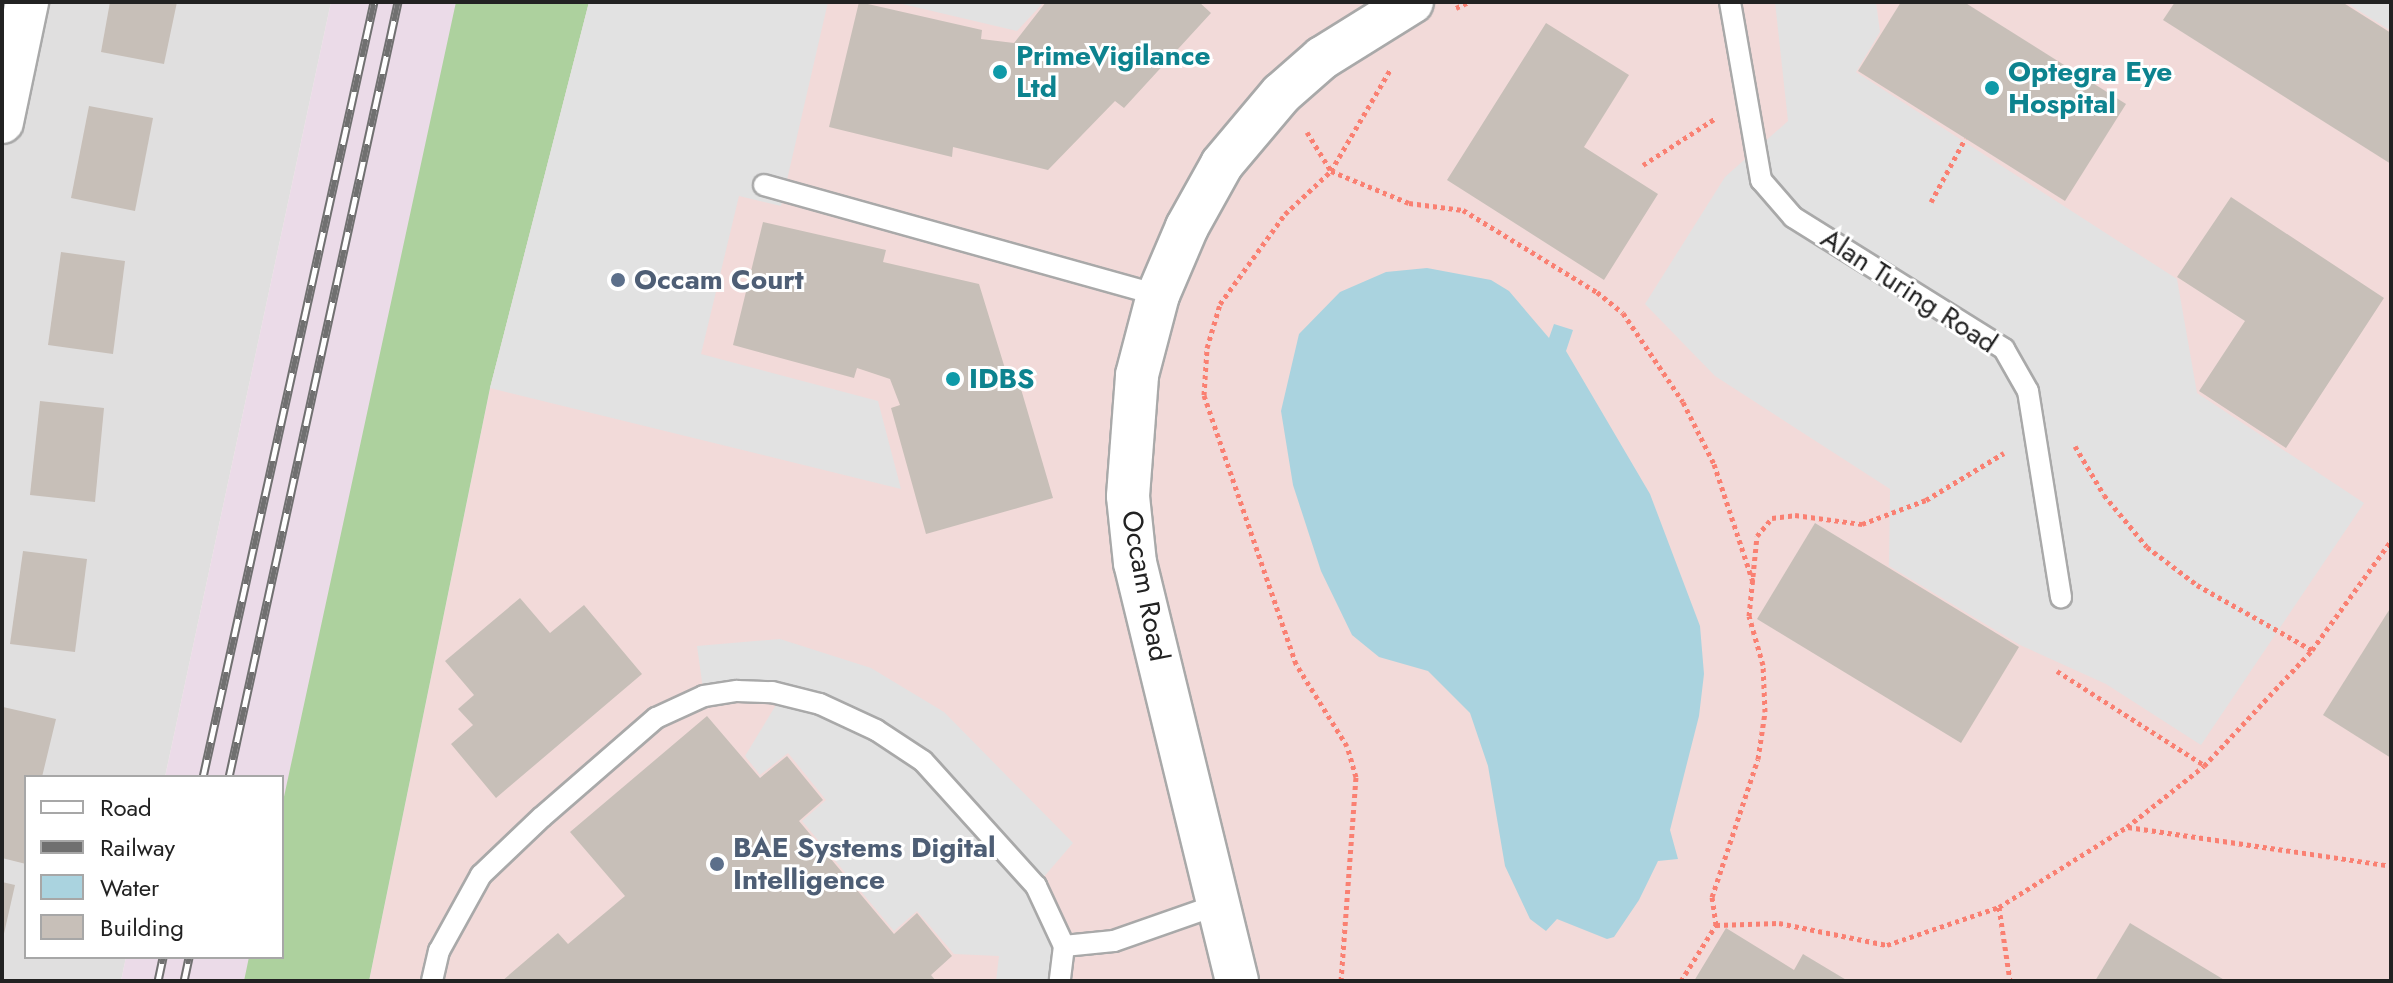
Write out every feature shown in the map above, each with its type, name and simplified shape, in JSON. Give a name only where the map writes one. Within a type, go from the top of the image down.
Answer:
[{"type":"street","points":[[2,122],[27,2]]},
{"type":"street","name":"Occam Road","points":[[1237,981],[1135,563],[1128,496],[1137,375],[1158,295],[1187,227],[1222,164],[1281,94],[1322,58],[1428,8]]},
{"type":"lane","name":"Alan Turing Road","points":[[1730,2],[1761,180],[1793,217],[2004,349],[2028,391],[2061,597]]},
{"type":"lane","points":[[764,185],[1158,295]]},
{"type":"lane","points":[[432,981],[439,951],[481,875],[501,855],[656,718],[704,696],[737,691],[772,692],[820,704],[876,730],[923,761],[1036,886],[1064,946],[1060,981]]},
{"type":"lane","points":[[1064,946],[1114,941],[1217,905]]},
{"type":"path","points":[[1428,8],[1469,2]]},
{"type":"path","points":[[1341,981],[1356,777],[1347,746],[1296,664],[1204,395],[1207,348],[1220,304],[1285,214],[1331,171],[1393,65]]},
{"type":"path","points":[[1643,165],[1717,117],[1715,102]]},
{"type":"path","points":[[1298,118],[1331,171],[1409,203],[1463,210],[1623,313],[1663,368],[1714,464],[1753,582]]},
{"type":"path","points":[[1931,202],[1965,139]]},
{"type":"path","points":[[1681,981],[1716,925],[1712,897],[1758,759],[1765,712],[1763,665],[1749,616],[1757,536],[1772,518],[1795,515],[1862,524],[1926,500],[2066,425],[2081,462],[2147,547],[2197,585],[2312,650]]},
{"type":"path","points":[[1716,925],[1779,923],[1887,945],[1999,907],[2127,827],[2204,766],[2312,650],[2391,541]]},
{"type":"path","points":[[2057,671],[2204,766]]},
{"type":"path","points":[[2127,827],[2391,866]]},
{"type":"path","points":[[1999,907],[2010,981]]},
{"type":"shaded area","points":[[2,2],[331,2],[165,775],[24,775],[24,959],[126,959],[121,981],[2,981]]},
{"type":"shaded area","points":[[331,2],[589,2],[490,388],[369,981],[121,981],[126,959],[284,959],[284,775],[165,775]]},
{"type":"shaded area","points":[[589,2],[2391,2],[2391,981],[369,981],[490,388]]},
{"type":"shaded area","name":"Occam Court","points":[[589,2],[828,2],[781,206],[739,196],[701,354],[878,401],[901,489],[490,388]]},
{"type":"shaded area","points":[[894,2],[1044,2],[1017,31]]},
{"type":"shaded area","points":[[1775,2],[1876,2],[1880,32],[1856,72],[2177,279],[2197,393],[2364,503],[2201,745],[2106,684],[2020,645],[1889,566],[1890,489],[1715,376],[1645,304],[1725,177],[1788,121]]},
{"type":"shaded area","points":[[2345,2],[2391,2],[2391,31]]},
{"type":"shaded area","points":[[780,639],[871,668],[944,712],[1073,843],[1036,886],[1051,918],[1059,981],[996,981],[999,956],[954,954],[917,911],[894,931],[802,821],[826,800],[788,753],[760,775],[745,756],[782,695],[704,696],[697,646]]},
{"type":"green space","points":[[456,2],[589,2],[490,388],[369,981],[244,981],[249,959],[284,959],[284,797]]},
{"type":"water","points":[[1427,268],[1491,280],[1509,291],[1549,338],[1554,324],[1573,330],[1566,351],[1650,494],[1700,626],[1704,674],[1699,716],[1670,830],[1678,859],[1658,861],[1639,900],[1614,937],[1607,939],[1557,919],[1546,931],[1530,919],[1505,866],[1488,766],[1470,713],[1428,671],[1379,657],[1352,635],[1321,571],[1293,485],[1281,411],[1299,334],[1340,292],[1386,272]]},
{"type":"building","points":[[110,2],[177,2],[164,64],[101,52]]},
{"type":"building","name":"PrimeVigilance Ltd","points":[[859,2],[982,30],[981,39],[1014,43],[1046,2],[1199,2],[1211,13],[1124,108],[1115,101],[1048,170],[953,147],[952,157],[829,127]]},
{"type":"building","name":"Optegra Eye Hospital","points":[[1901,2],[1964,2],[2126,104],[2065,201],[1858,71]]},
{"type":"building","points":[[2175,2],[2342,2],[2391,33],[2391,164],[2163,20]]},
{"type":"building","points":[[1546,23],[1629,75],[1584,147],[1658,194],[1604,280],[1447,180]]},
{"type":"building","points":[[89,106],[153,118],[135,211],[71,198]]},
{"type":"building","points":[[2231,197],[2384,298],[2286,448],[2199,391],[2245,321],[2177,277]]},
{"type":"building","name":"IDBS","points":[[763,222],[886,250],[883,262],[979,284],[1007,375],[1016,372],[1053,498],[926,534],[891,408],[900,405],[890,379],[857,368],[854,378],[733,345]]},
{"type":"building","points":[[61,252],[125,261],[113,354],[48,345]]},
{"type":"building","points":[[40,401],[104,408],[95,502],[30,495]]},
{"type":"building","points":[[1815,523],[2019,647],[1961,743],[1757,619]]},
{"type":"building","points":[[23,551],[87,559],[75,652],[10,644]]},
{"type":"building","points":[[520,598],[550,633],[584,605],[642,674],[496,798],[451,744],[473,725],[458,709],[474,695],[445,661]]},
{"type":"building","points":[[2391,607],[2391,758],[2323,715]]},
{"type":"building","points":[[3,707],[56,719],[42,775],[24,775],[24,864],[2,858]]},
{"type":"building","name":"BAE Systems Digital Intelligence","points":[[707,716],[760,778],[787,756],[823,800],[799,821],[894,934],[917,913],[952,956],[931,975],[936,981],[502,981],[558,933],[568,944],[625,896],[570,832]]},
{"type":"building","points":[[2,882],[15,885],[3,938],[2,938]]},
{"type":"building","points":[[2130,923],[2226,981],[2095,981]]},
{"type":"building","points":[[1726,928],[1794,970],[1803,954],[1848,981],[1694,981]]},
{"type":"railway","points":[[203,775],[374,2]]},
{"type":"railway","points":[[229,775],[398,2]]},
{"type":"railway","points":[[158,981],[163,959]]},
{"type":"railway","points":[[184,981],[189,959]]},
{"type":"place","name":"PrimeVigilance Ltd","points":[[1000,72]]},
{"type":"place","name":"Optegra Eye Hospital","points":[[1992,88]]},
{"type":"place","name":"Occam Court","points":[[618,280]]},
{"type":"place","name":"IDBS","points":[[953,379]]},
{"type":"place","name":"BAE Systems Digital Intelligence","points":[[717,864]]}]
